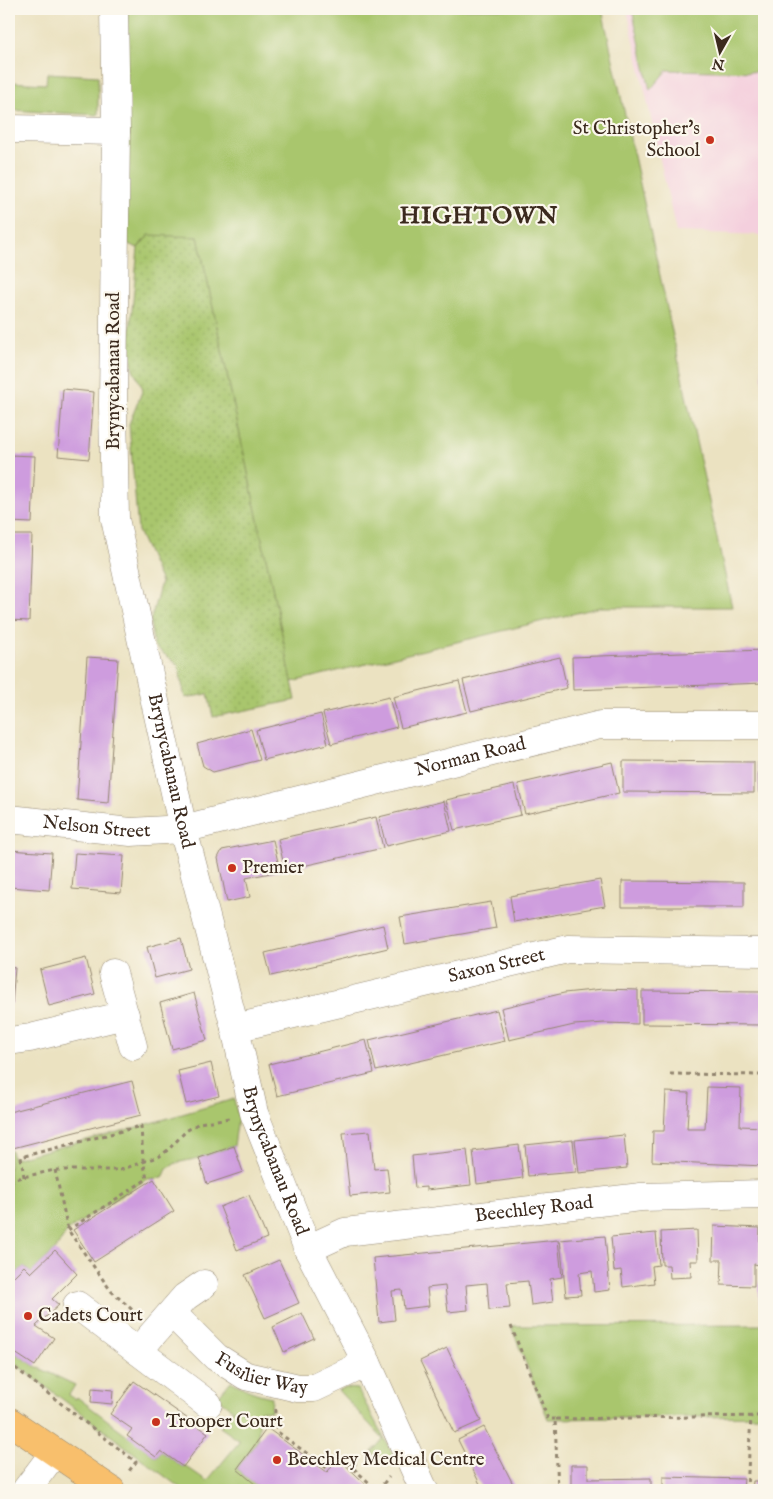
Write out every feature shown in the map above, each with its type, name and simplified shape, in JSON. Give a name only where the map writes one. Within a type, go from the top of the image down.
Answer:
[{"type":"main road","points":[[9,1421],[111,1490]]},
{"type":"street","name":"Brynycabanau Road","points":[[114,9],[116,131],[113,406],[116,520],[183,828],[235,1028],[254,1112],[308,1249],[367,1363],[424,1490]]},
{"type":"street","points":[[9,130],[116,131]]},
{"type":"street","name":"Norman Road","points":[[183,828],[600,725],[764,725]]},
{"type":"street","name":"Nelson Street","points":[[9,819],[131,832],[183,828]]},
{"type":"street","name":"Saxon Street","points":[[235,1028],[568,949],[764,952]]},
{"type":"street","points":[[114,973],[133,1046]]},
{"type":"street","points":[[9,1041],[30,1038],[125,1015]]},
{"type":"street","name":"Beechley Road","points":[[308,1249],[345,1232],[641,1197],[764,1194]]},
{"type":"street","points":[[155,1332],[186,1297],[204,1284]]},
{"type":"street","points":[[77,1305],[155,1332],[208,1404]]},
{"type":"street","name":"Fusilier Way","points":[[155,1332],[216,1357],[246,1376],[298,1388],[314,1388],[367,1363]]},
{"type":"street","points":[[26,1490],[54,1453]]},
{"type":"path","points":[[670,1074],[764,1075]]},
{"type":"path","points":[[9,1180],[55,1170],[120,1170],[165,1152],[186,1131],[199,1123],[254,1112]]},
{"type":"path","points":[[24,1177],[21,1157],[142,1126],[143,1160],[147,1179],[68,1230]]},
{"type":"path","points":[[55,1170],[68,1230],[111,1291],[155,1332]]},
{"type":"path","points":[[511,1326],[548,1418],[764,1416]]},
{"type":"path","points":[[9,1363],[136,1462]]},
{"type":"path","points":[[278,1383],[274,1422],[276,1428],[300,1450],[327,1468],[339,1456],[377,1490]]},
{"type":"path","points":[[747,1490],[751,1416]]},
{"type":"path","points":[[555,1419],[558,1490]]},
{"type":"path","points":[[352,1467],[356,1463]]},
{"type":"shaded area","name":"St Christopher's School","points":[[627,9],[764,9],[764,235],[676,232]]},
{"type":"green space","points":[[118,9],[602,9],[732,607],[601,607],[292,682],[198,237],[143,241],[138,248],[128,244]]},
{"type":"green space","points":[[632,9],[764,9],[764,72],[667,70],[650,90]]},
{"type":"green space","points":[[47,73],[98,76],[98,115],[9,110],[9,82],[46,84]]},
{"type":"green space","points":[[149,235],[198,237],[296,700],[213,717],[208,694],[185,698],[178,665],[154,646],[150,622],[161,582],[138,531],[129,424],[143,389],[133,369],[129,341],[138,248]]},
{"type":"green space","points":[[234,1099],[238,1117],[234,1146],[199,1158],[176,1163],[167,1169],[163,1178],[147,1179],[68,1230],[55,1250],[31,1273],[24,1266],[9,1282],[9,1151],[11,1150],[13,1159],[141,1126]]},
{"type":"green space","points":[[764,1325],[762,1416],[555,1419],[548,1419],[511,1326]]},
{"type":"green space","points":[[9,1349],[35,1366],[75,1385],[69,1395],[75,1399],[77,1397],[156,1457],[161,1451],[207,1481],[240,1441],[220,1427],[233,1410],[217,1398],[231,1381],[250,1391],[272,1397],[271,1411],[260,1410],[258,1440],[237,1469],[262,1490],[183,1490],[9,1359]]},
{"type":"green space","points":[[346,1388],[357,1389],[394,1457],[387,1467],[372,1452],[383,1439],[338,1390]]},
{"type":"building","points":[[761,342],[764,342],[764,390],[763,390]]},
{"type":"building","points":[[63,389],[94,392],[89,459],[58,456]]},
{"type":"building","points":[[9,455],[35,456],[32,523],[9,522]]},
{"type":"building","points":[[9,535],[32,535],[29,621],[9,620]]},
{"type":"building","points":[[9,650],[13,651],[10,688],[9,688]]},
{"type":"building","points":[[764,650],[764,683],[573,690],[572,657]]},
{"type":"building","points":[[87,657],[118,659],[108,803],[77,800]]},
{"type":"building","points":[[560,657],[567,688],[471,711],[463,680]]},
{"type":"building","points":[[459,681],[467,712],[401,728],[393,697]]},
{"type":"building","points":[[389,697],[397,727],[331,744],[323,713]]},
{"type":"building","points":[[321,714],[328,744],[264,760],[256,730]]},
{"type":"building","points":[[251,729],[260,760],[213,772],[203,766],[197,744]]},
{"type":"building","points":[[623,761],[754,762],[754,793],[623,792]]},
{"type":"building","points":[[764,761],[764,793],[759,793],[758,762]]},
{"type":"building","points":[[612,762],[619,793],[525,814],[518,784]]},
{"type":"building","points":[[514,785],[521,815],[454,830],[446,800]]},
{"type":"building","points":[[444,801],[451,831],[386,846],[379,817]]},
{"type":"building","points":[[376,817],[383,848],[285,870],[278,839]]},
{"type":"building","points":[[273,840],[280,871],[246,878],[250,897],[227,902],[218,858],[222,850]]},
{"type":"building","points":[[9,850],[52,853],[49,890],[9,887]]},
{"type":"building","points":[[75,853],[124,856],[121,893],[72,889]]},
{"type":"building","points":[[600,880],[605,906],[514,922],[510,896]]},
{"type":"building","points":[[622,881],[744,882],[744,907],[622,907]]},
{"type":"building","points":[[491,902],[496,928],[405,944],[400,917]]},
{"type":"building","points":[[383,925],[388,948],[271,976],[265,953]]},
{"type":"building","points":[[181,938],[189,969],[155,978],[147,947]]},
{"type":"building","points":[[86,958],[95,994],[49,1006],[40,970]]},
{"type":"building","points":[[9,967],[15,968],[12,1004],[9,1004]]},
{"type":"building","points":[[603,989],[638,990],[638,1024],[605,1023],[574,1025],[509,1040],[501,1008],[564,993]]},
{"type":"building","points":[[642,991],[764,992],[764,1025],[642,1024]]},
{"type":"building","points":[[194,993],[207,1040],[172,1049],[160,1003]]},
{"type":"building","points":[[497,1010],[505,1041],[376,1071],[369,1040]]},
{"type":"building","points":[[366,1040],[374,1073],[277,1096],[269,1064]]},
{"type":"building","points":[[211,1063],[219,1096],[186,1104],[178,1071]]},
{"type":"building","points":[[132,1081],[141,1115],[9,1149],[9,1112]]},
{"type":"building","points":[[707,1087],[741,1088],[740,1126],[764,1127],[764,1166],[652,1161],[653,1131],[664,1131],[666,1092],[689,1093],[687,1129],[705,1129]]},
{"type":"building","points":[[370,1131],[374,1169],[387,1168],[390,1192],[350,1196],[343,1133]]},
{"type":"building","points":[[624,1135],[627,1168],[579,1173],[575,1140]]},
{"type":"building","points":[[573,1140],[576,1172],[528,1176],[525,1145]]},
{"type":"building","points":[[519,1145],[523,1178],[477,1184],[473,1151]]},
{"type":"building","points":[[234,1146],[243,1172],[207,1184],[199,1158]]},
{"type":"building","points":[[467,1150],[471,1185],[426,1190],[426,1187],[415,1188],[412,1156]]},
{"type":"building","points":[[154,1179],[174,1211],[94,1262],[73,1230]]},
{"type":"building","points":[[249,1195],[267,1238],[237,1250],[220,1207]]},
{"type":"building","points":[[714,1226],[760,1228],[759,1265],[754,1264],[754,1286],[721,1285],[722,1260],[713,1260]]},
{"type":"building","points":[[697,1230],[698,1261],[690,1261],[691,1277],[670,1278],[669,1265],[662,1265],[661,1232]]},
{"type":"building","points":[[656,1233],[659,1265],[652,1266],[654,1283],[623,1287],[621,1270],[614,1271],[611,1237]]},
{"type":"building","points":[[605,1236],[610,1290],[594,1292],[592,1271],[579,1273],[581,1295],[566,1296],[560,1240]]},
{"type":"building","points":[[558,1240],[562,1277],[550,1279],[553,1302],[531,1305],[528,1281],[507,1283],[510,1308],[489,1310],[487,1283],[466,1285],[468,1310],[448,1312],[445,1286],[427,1288],[429,1306],[404,1309],[402,1290],[392,1291],[395,1320],[379,1322],[373,1258]]},
{"type":"building","name":"Cadets Court","points":[[55,1250],[77,1274],[52,1299],[59,1305],[36,1326],[54,1338],[35,1366],[9,1349],[9,1281],[24,1266],[31,1273]]},
{"type":"building","points":[[279,1260],[299,1303],[265,1318],[245,1275]]},
{"type":"building","points":[[759,1281],[764,1281],[764,1303],[759,1303]]},
{"type":"building","points":[[302,1313],[314,1338],[284,1352],[273,1327]]},
{"type":"building","points":[[447,1348],[481,1421],[454,1433],[420,1361]]},
{"type":"building","name":"Trooper Court","points":[[134,1381],[208,1433],[183,1467],[161,1451],[156,1457],[127,1436],[132,1429],[110,1414]]},
{"type":"building","points":[[92,1388],[113,1390],[112,1404],[91,1402]]},
{"type":"building","points":[[484,1427],[516,1490],[483,1490],[458,1440]]},
{"type":"building","name":"Beechley Medical Centre","points":[[267,1428],[327,1472],[339,1459],[372,1490],[262,1490],[237,1469]]},
{"type":"building","points":[[571,1465],[588,1465],[588,1479],[651,1478],[651,1490],[571,1490]]},
{"type":"building","points":[[663,1477],[744,1479],[743,1490],[663,1490]]},
{"type":"building","points":[[753,1481],[764,1481],[764,1490],[752,1490]]},
{"type":"place","name":"St Christopher's School","points":[[710,140]]},
{"type":"place","name":"Premier","points":[[232,868]]},
{"type":"place","name":"Cadets Court","points":[[28,1316]]},
{"type":"place","name":"Trooper Court","points":[[156,1422]]},
{"type":"place","name":"Beechley Medical Centre","points":[[277,1460]]},
{"type":"district","name":"HIGHTOWN","points":[[479,216]]}]
